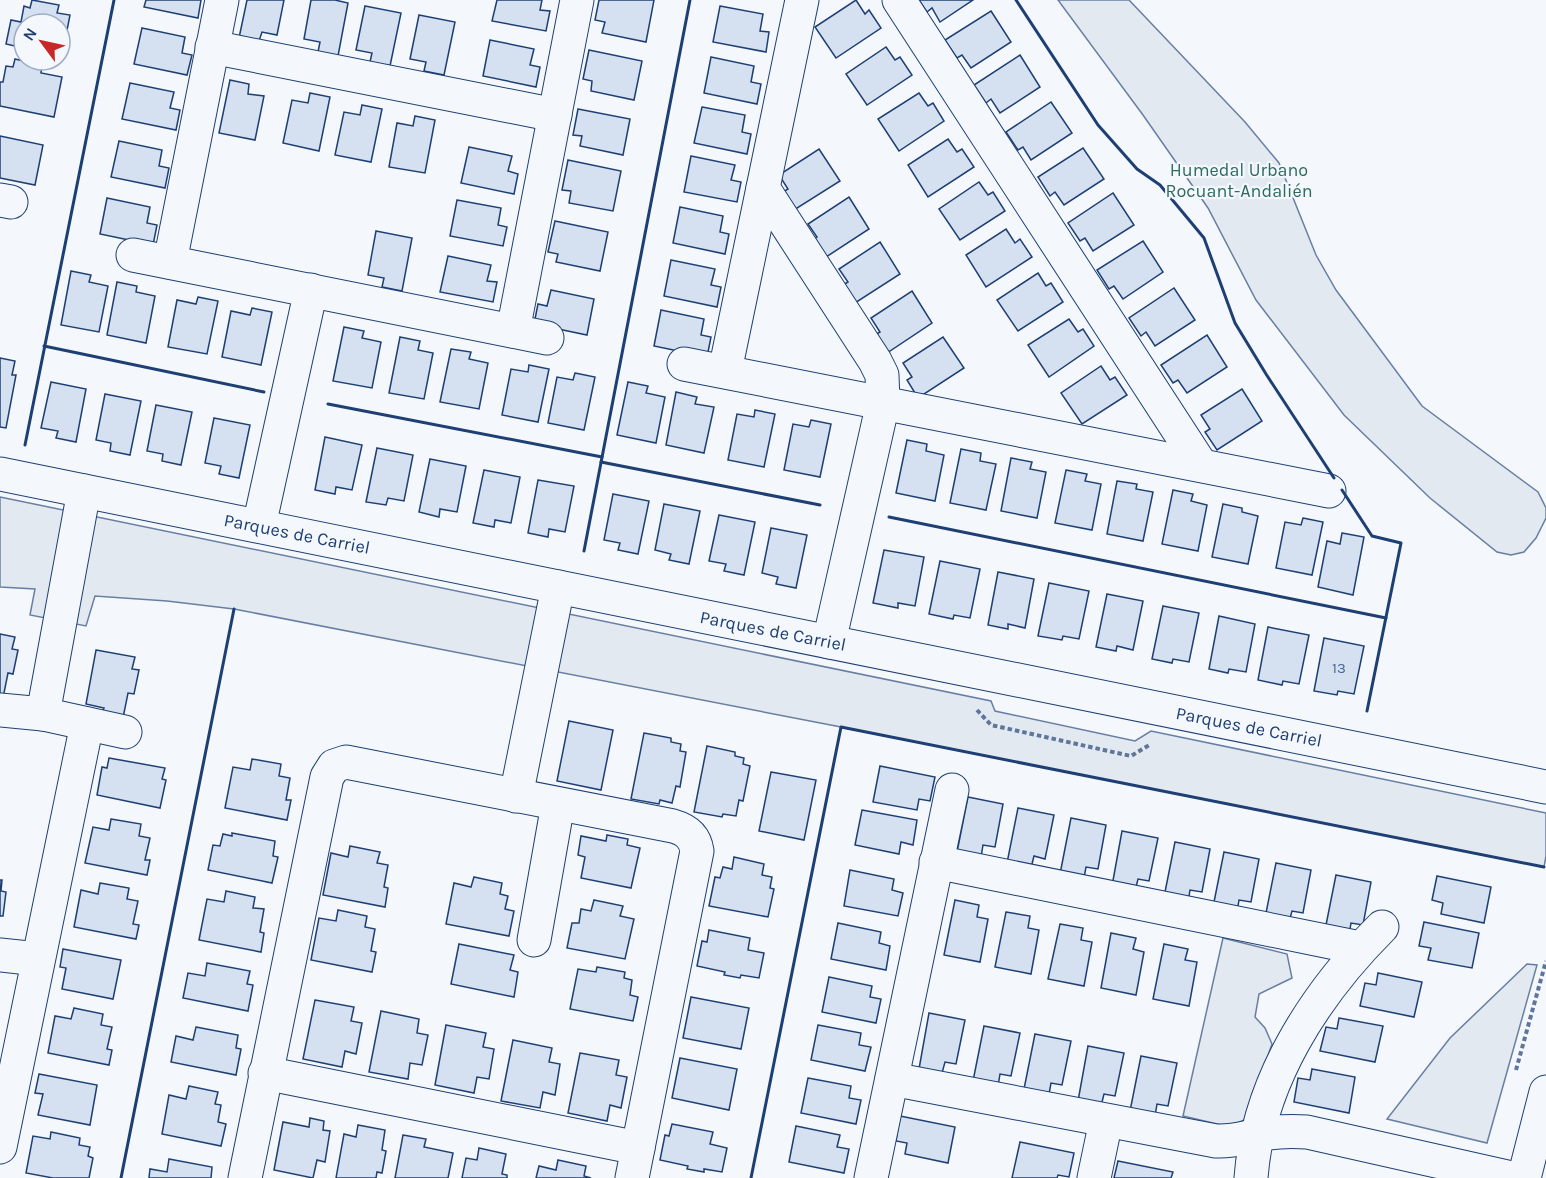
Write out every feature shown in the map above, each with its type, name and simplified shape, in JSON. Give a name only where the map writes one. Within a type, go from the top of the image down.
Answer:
[{"type":"street","points":[[170,262],[222,0]]},
{"type":"street","points":[[513,331],[577,0]]},
{"type":"street","points":[[725,371],[802,0]]},
{"type":"street","points":[[899,0],[1202,465]]},
{"type":"street","points":[[212,47],[555,115]]},
{"type":"street","points":[[763,188],[882,375],[883,402],[829,642]]},
{"type":"street","points":[[133,255],[547,338]]},
{"type":"street","points":[[260,526],[310,290]]},
{"type":"street","points":[[684,364],[1329,491]]},
{"type":"street","name":"Parques de Carriel","points":[[0,474],[1546,787]]},
{"type":"street","points":[[43,714],[84,491]]},
{"type":"street","points":[[516,796],[558,587]]},
{"type":"street","points":[[0,710],[43,714],[125,732]]},
{"type":"street","points":[[0,1147],[87,724]]},
{"type":"street","points":[[245,1178],[265,1073],[327,777],[334,766],[346,762],[673,826],[683,829],[696,843],[697,851],[635,1163],[265,1073]]},
{"type":"street","points":[[871,1178],[952,790]]},
{"type":"street","points":[[534,940],[558,804]]},
{"type":"street","points":[[936,862],[1371,937],[1329,986],[1302,1026],[1284,1061],[1257,1135],[1251,1178]]},
{"type":"street","points":[[0,955],[38,959]]},
{"type":"street","points":[[892,1079],[1216,1141],[1231,1142],[1286,1131],[1307,1132],[1512,1178]]},
{"type":"street","points":[[1524,1178],[1546,1092]]},
{"type":"street","points":[[1094,1178],[1106,1121]]},
{"type":"green space","name":"Humedal Urbano Rocuant-Andalién","points":[[1058,0],[1129,0],[1245,122],[1279,163],[1316,255],[1336,290],[1422,406],[1538,492],[1546,508],[1546,518],[1536,538],[1524,552],[1511,555],[1497,552],[1430,498],[1344,415],[1256,300],[1208,208]]},
{"type":"green space","points":[[0,497],[991,701],[995,711],[1135,741],[1151,731],[1546,813],[1544,867],[234,609],[95,596],[86,626],[30,615],[35,589],[0,587]]},
{"type":"green space","points":[[1223,938],[1287,954],[1292,978],[1259,994],[1255,1017],[1265,1028],[1272,1044],[1246,1119],[1230,1127],[1183,1116]]},
{"type":"green space","points":[[1527,964],[1537,965],[1487,1143],[1387,1119],[1450,1038]]},
{"type":"building","points":[[32,0],[59,5],[57,12],[23,12],[24,6],[30,8]]},
{"type":"building","points":[[146,0],[201,0],[198,18],[144,7]]},
{"type":"building","points":[[247,0],[284,0],[277,35],[262,32],[259,41],[239,38]]},
{"type":"building","points":[[311,0],[335,0],[348,3],[338,56],[318,52],[320,42],[304,39]]},
{"type":"building","points":[[497,0],[542,0],[540,10],[550,11],[546,31],[492,21]]},
{"type":"building","points":[[599,0],[654,0],[646,42],[602,33],[605,22],[595,20]]},
{"type":"building","points":[[856,0],[865,14],[869,10],[881,28],[836,58],[815,27]]},
{"type":"building","points":[[919,0],[973,0],[940,22],[932,8],[927,12]]},
{"type":"building","points":[[365,6],[401,13],[390,66],[370,62],[372,53],[356,50]]},
{"type":"building","points":[[720,6],[763,14],[760,31],[769,32],[766,52],[713,42]]},
{"type":"building","points":[[991,11],[1011,42],[971,68],[962,55],[957,58],[945,40]]},
{"type":"building","points":[[419,15],[455,22],[444,75],[424,71],[426,62],[410,59]]},
{"type":"building","points":[[12,20],[12,45],[6,44]]},
{"type":"building","points":[[142,28],[185,37],[182,53],[192,55],[187,75],[134,64]]},
{"type":"building","points":[[490,40],[534,49],[530,65],[540,67],[536,87],[483,76]]},
{"type":"building","points":[[886,47],[895,60],[900,57],[912,75],[867,105],[846,74]]},
{"type":"building","points":[[589,50],[642,61],[634,100],[591,91],[592,81],[583,79]]},
{"type":"building","points":[[1020,55],[1040,87],[1000,113],[991,99],[986,103],[974,85]]},
{"type":"building","points":[[711,57],[754,66],[751,82],[761,84],[757,104],[704,93]]},
{"type":"building","points":[[6,66],[12,67],[12,72],[41,72],[62,77],[54,117],[0,106],[0,82],[3,82]]},
{"type":"building","points":[[230,80],[249,84],[248,94],[264,96],[255,140],[219,133]]},
{"type":"building","points":[[130,83],[174,92],[170,108],[180,110],[176,130],[122,119]]},
{"type":"building","points":[[310,93],[330,97],[319,151],[283,143],[292,100],[308,103]]},
{"type":"building","points":[[919,93],[928,106],[933,103],[944,121],[899,151],[878,119]]},
{"type":"building","points":[[1051,102],[1072,133],[1031,160],[1023,147],[1018,150],[1006,132]]},
{"type":"building","points":[[362,105],[382,109],[371,162],[335,155],[344,112],[360,115]]},
{"type":"building","points":[[702,107],[745,115],[742,132],[751,134],[747,154],[694,143]]},
{"type":"building","points":[[578,109],[630,119],[623,155],[580,146],[582,136],[573,135]]},
{"type":"building","points":[[415,116],[435,120],[425,173],[389,167],[397,123],[413,126]]},
{"type":"building","points":[[0,136],[43,145],[35,185],[0,178]]},
{"type":"building","points":[[948,139],[957,152],[962,149],[974,167],[928,197],[908,165]]},
{"type":"building","points":[[119,141],[162,150],[159,166],[169,168],[165,188],[111,177]]},
{"type":"building","points":[[469,147],[512,156],[508,171],[518,174],[514,194],[461,183]]},
{"type":"building","points":[[1083,148],[1104,179],[1064,205],[1055,192],[1050,196],[1038,177]]},
{"type":"building","points":[[819,149],[840,181],[794,210],[783,192],[788,189],[779,175]]},
{"type":"building","points":[[691,156],[735,165],[731,180],[741,182],[737,202],[684,192]]},
{"type":"building","points":[[568,160],[621,171],[613,211],[569,203],[571,191],[562,190]]},
{"type":"building","points":[[979,182],[988,195],[993,192],[1005,211],[960,240],[939,209]]},
{"type":"building","points":[[1113,193],[1134,225],[1093,251],[1085,238],[1080,241],[1068,223]]},
{"type":"building","points":[[849,197],[869,229],[823,259],[812,240],[817,237],[808,224]]},
{"type":"building","points":[[107,198],[150,207],[147,223],[157,225],[153,245],[100,234]]},
{"type":"building","points":[[457,200],[501,208],[498,225],[507,227],[503,246],[450,236]]},
{"type":"building","points":[[680,207],[723,216],[720,232],[729,234],[725,254],[673,243]]},
{"type":"building","points":[[555,221],[608,232],[600,271],[556,262],[558,254],[548,252]]},
{"type":"building","points":[[1006,229],[1015,243],[1020,239],[1032,257],[986,287],[966,255]]},
{"type":"building","points":[[376,231],[412,238],[402,291],[382,287],[384,278],[368,275]]},
{"type":"building","points":[[1143,241],[1163,272],[1123,299],[1114,286],[1109,289],[1097,270]]},
{"type":"building","points":[[880,242],[900,274],[855,303],[843,285],[848,282],[839,269]]},
{"type":"building","points":[[448,256],[491,265],[487,281],[497,282],[493,302],[440,292]]},
{"type":"building","points":[[671,260],[715,269],[711,285],[721,287],[717,307],[664,296]]},
{"type":"building","points":[[71,271],[91,275],[89,282],[108,286],[99,332],[61,325]]},
{"type":"building","points":[[1038,273],[1046,286],[1051,283],[1063,302],[1018,331],[997,300]]},
{"type":"building","points":[[117,282],[137,286],[136,292],[155,296],[146,343],[107,335]]},
{"type":"building","points":[[1174,288],[1195,320],[1155,346],[1146,332],[1141,336],[1129,318]]},
{"type":"building","points":[[551,290],[594,299],[587,335],[534,324],[538,304],[547,306]]},
{"type":"building","points":[[912,291],[932,323],[887,353],[875,335],[880,332],[871,318]]},
{"type":"building","points":[[198,297],[218,301],[207,354],[168,347],[177,300],[196,304]]},
{"type":"building","points":[[252,308],[272,312],[261,365],[222,357],[231,311],[250,315]]},
{"type":"building","points":[[661,310],[704,319],[701,335],[711,337],[707,357],[654,346]]},
{"type":"building","points":[[1069,319],[1078,332],[1083,329],[1094,346],[1049,377],[1028,345]]},
{"type":"building","points":[[344,327],[364,331],[362,338],[381,342],[372,388],[333,381]]},
{"type":"building","points":[[1207,335],[1227,367],[1187,393],[1178,380],[1173,383],[1161,365]]},
{"type":"building","points":[[400,337],[420,341],[418,350],[433,353],[424,399],[389,393]]},
{"type":"building","points":[[943,337],[964,368],[918,398],[907,380],[912,377],[903,363]]},
{"type":"building","points":[[451,349],[471,352],[469,359],[488,363],[479,409],[440,402]]},
{"type":"building","points":[[0,358],[15,361],[12,375],[16,375],[6,428],[0,427]]},
{"type":"building","points":[[529,365],[549,369],[538,422],[502,415],[511,369],[528,372]]},
{"type":"building","points":[[1101,366],[1110,380],[1115,377],[1127,395],[1082,424],[1061,393]]},
{"type":"building","points":[[575,373],[595,377],[584,430],[548,423],[557,377],[573,380]]},
{"type":"building","points":[[51,382],[86,389],[76,442],[56,438],[58,431],[41,428]]},
{"type":"building","points":[[628,382],[648,386],[646,393],[665,397],[656,443],[617,435]]},
{"type":"building","points":[[1242,389],[1262,421],[1217,450],[1205,432],[1210,429],[1201,415]]},
{"type":"building","points":[[676,392],[697,397],[695,404],[714,407],[704,453],[666,445]]},
{"type":"building","points":[[105,394],[141,401],[130,455],[110,451],[111,443],[96,440]]},
{"type":"building","points":[[156,405],[192,412],[181,465],[162,461],[163,454],[147,451]]},
{"type":"building","points":[[755,410],[775,414],[764,467],[728,460],[737,414],[754,417]]},
{"type":"building","points":[[214,418],[250,425],[239,478],[219,474],[221,466],[205,463]]},
{"type":"building","points":[[811,420],[831,424],[820,477],[784,470],[793,424],[809,427]]},
{"type":"building","points":[[325,437],[362,445],[352,490],[336,487],[335,494],[315,490]]},
{"type":"building","points":[[907,440],[927,444],[926,451],[944,455],[935,501],[896,493]]},
{"type":"building","points":[[377,448],[413,455],[404,501],[388,498],[386,505],[366,502]]},
{"type":"building","points":[[961,449],[981,453],[980,461],[996,464],[986,510],[950,503]]},
{"type":"building","points":[[1011,458],[1032,462],[1030,469],[1046,472],[1037,518],[1001,511]]},
{"type":"building","points":[[430,459],[466,466],[457,512],[440,509],[439,517],[419,512]]},
{"type":"building","points":[[484,470],[520,477],[511,523],[495,520],[494,527],[473,523]]},
{"type":"building","points":[[1066,470],[1087,474],[1085,481],[1101,484],[1092,530],[1055,523]]},
{"type":"building","points":[[538,480],[574,486],[565,532],[549,529],[548,537],[528,533]]},
{"type":"building","points":[[1117,481],[1137,484],[1136,489],[1153,492],[1143,541],[1107,534]]},
{"type":"building","points":[[1173,490],[1193,494],[1191,501],[1207,505],[1198,551],[1162,544]]},
{"type":"building","points":[[613,494],[649,501],[638,554],[618,550],[620,543],[604,540]]},
{"type":"building","points":[[664,504],[700,511],[689,564],[669,560],[671,554],[655,550]]},
{"type":"building","points":[[1223,504],[1242,508],[1242,512],[1258,516],[1248,564],[1212,557]]},
{"type":"building","points":[[719,515],[755,522],[744,575],[724,571],[726,564],[709,561]]},
{"type":"building","points":[[1303,518],[1323,522],[1312,575],[1276,568],[1285,522],[1301,525]]},
{"type":"building","points":[[771,528],[807,535],[796,588],[776,584],[778,577],[762,573]]},
{"type":"building","points":[[1342,533],[1364,537],[1353,595],[1318,587],[1327,541],[1340,544]]},
{"type":"building","points":[[884,550],[924,557],[915,606],[898,603],[898,608],[873,603]]},
{"type":"building","points":[[940,561],[980,569],[970,618],[954,615],[953,619],[929,614]]},
{"type":"building","points":[[998,572],[1034,579],[1025,628],[1008,624],[1008,629],[988,625]]},
{"type":"building","points":[[1049,583],[1089,591],[1079,639],[1063,636],[1062,640],[1038,636]]},
{"type":"building","points":[[1107,594],[1143,601],[1133,650],[1117,646],[1116,651],[1096,647]]},
{"type":"building","points":[[1163,606],[1199,613],[1189,662],[1173,659],[1172,663],[1152,659]]},
{"type":"building","points":[[1219,616],[1255,624],[1246,672],[1229,669],[1228,673],[1209,669]]},
{"type":"building","points":[[1268,627],[1309,635],[1299,684],[1283,681],[1282,685],[1258,680]]},
{"type":"building","points":[[0,634],[15,637],[12,649],[18,650],[13,674],[8,673],[3,698],[0,697]]},
{"type":"building","points":[[1324,638],[1364,646],[1354,694],[1338,691],[1337,695],[1314,691]]},
{"type":"building","points":[[96,650],[135,657],[132,669],[139,670],[134,694],[128,693],[123,718],[102,713],[104,708],[86,704]]},
{"type":"building","points":[[569,721],[613,730],[601,790],[557,781]]},
{"type":"building","points":[[644,733],[671,738],[671,742],[681,744],[680,751],[686,752],[680,787],[676,786],[672,803],[660,800],[659,804],[631,799]]},
{"type":"building","points":[[707,746],[735,752],[735,756],[744,758],[743,764],[750,766],[743,801],[739,800],[736,816],[723,814],[722,817],[694,812]]},
{"type":"building","points":[[109,758],[165,768],[162,779],[166,780],[160,808],[97,795],[102,767],[107,768]]},
{"type":"building","points":[[252,759],[281,764],[279,776],[290,778],[286,800],[291,800],[287,820],[225,808],[233,767],[250,770]]},
{"type":"building","points":[[880,766],[935,777],[930,801],[919,799],[917,810],[873,802]]},
{"type":"building","points":[[771,772],[816,780],[804,840],[759,831]]},
{"type":"building","points":[[968,797],[1003,804],[995,847],[983,845],[981,857],[957,852]]},
{"type":"building","points":[[1018,808],[1054,815],[1045,859],[1034,856],[1031,868],[1007,863]]},
{"type":"building","points":[[862,810],[917,820],[913,845],[901,842],[899,854],[855,845]]},
{"type":"building","points":[[1071,818],[1106,825],[1098,869],[1086,867],[1084,878],[1060,874]]},
{"type":"building","points":[[111,819],[141,824],[139,836],[150,838],[145,860],[150,860],[147,875],[85,863],[93,827],[109,830]]},
{"type":"building","points":[[1122,831],[1158,838],[1149,881],[1138,879],[1135,891],[1112,886]]},
{"type":"building","points":[[232,833],[275,841],[273,856],[278,857],[272,883],[208,870],[213,845],[220,846],[223,834],[232,836]]},
{"type":"building","points":[[607,835],[628,839],[627,845],[640,848],[631,888],[581,878],[585,857],[578,855],[581,836],[606,841]]},
{"type":"building","points":[[1175,842],[1210,849],[1202,892],[1190,890],[1188,902],[1164,897]]},
{"type":"building","points":[[350,846],[380,852],[377,863],[388,865],[384,887],[388,888],[385,907],[323,895],[331,853],[348,857]]},
{"type":"building","points":[[1224,852],[1259,859],[1251,902],[1239,900],[1237,912],[1213,907]]},
{"type":"building","points":[[734,857],[764,864],[762,875],[772,877],[770,888],[774,889],[768,917],[709,906],[715,877],[720,878],[723,867],[732,869]]},
{"type":"building","points":[[1276,863],[1311,870],[1303,913],[1292,911],[1289,922],[1265,918]]},
{"type":"building","points":[[850,870],[894,879],[892,890],[903,893],[898,916],[844,906]]},
{"type":"building","points":[[1336,875],[1371,882],[1363,925],[1351,923],[1349,935],[1325,930]]},
{"type":"building","points":[[1437,876],[1491,887],[1484,923],[1441,914],[1443,903],[1432,900]]},
{"type":"building","points":[[474,877],[502,883],[500,894],[508,896],[505,909],[514,911],[509,936],[446,924],[454,883],[471,887]]},
{"type":"building","points":[[0,880],[2,880],[1,891],[6,892],[3,916],[0,916]]},
{"type":"building","points":[[100,883],[129,888],[127,899],[138,901],[133,924],[139,925],[136,939],[74,927],[81,890],[98,894]]},
{"type":"building","points":[[226,891],[255,897],[253,908],[264,909],[260,932],[264,933],[261,952],[199,940],[207,899],[224,902]]},
{"type":"building","points":[[594,900],[623,906],[620,916],[634,919],[625,959],[567,948],[572,923],[579,923],[581,909],[591,911]]},
{"type":"building","points":[[955,900],[979,905],[977,917],[988,919],[980,962],[944,955]]},
{"type":"building","points":[[338,910],[367,916],[365,927],[375,929],[371,951],[376,952],[372,972],[311,960],[319,918],[336,921]]},
{"type":"building","points":[[1006,912],[1030,916],[1028,928],[1039,930],[1031,974],[995,967]]},
{"type":"building","points":[[1424,922],[1479,933],[1472,968],[1428,960],[1431,948],[1419,946]]},
{"type":"building","points":[[838,923],[881,932],[879,943],[890,946],[886,970],[831,959]]},
{"type":"building","points":[[1060,924],[1083,928],[1081,940],[1092,942],[1084,986],[1048,979]]},
{"type":"building","points":[[709,930],[750,938],[748,950],[764,953],[759,978],[724,975],[725,972],[697,966],[702,941],[707,942]]},
{"type":"building","points":[[1111,933],[1136,938],[1133,949],[1144,952],[1136,995],[1101,988]]},
{"type":"building","points":[[459,944],[514,955],[510,970],[518,972],[514,997],[451,984]]},
{"type":"building","points":[[1164,944],[1188,949],[1185,960],[1197,962],[1189,1006],[1153,999]]},
{"type":"building","points":[[63,949],[121,960],[113,999],[62,989],[66,968],[60,967]]},
{"type":"building","points":[[207,963],[250,971],[247,984],[253,985],[248,1011],[183,998],[188,973],[205,976]]},
{"type":"building","points":[[597,967],[625,972],[624,978],[632,980],[630,995],[638,997],[633,1021],[570,1009],[578,969],[596,972]]},
{"type":"building","points":[[1378,973],[1422,982],[1414,1017],[1360,1006],[1365,983],[1376,985]]},
{"type":"building","points":[[829,977],[872,986],[870,997],[881,999],[876,1023],[822,1012]]},
{"type":"building","points":[[691,997],[749,1008],[741,1049],[683,1038]]},
{"type":"building","points":[[315,1000],[354,1007],[351,1021],[362,1023],[356,1054],[345,1051],[342,1067],[303,1059]]},
{"type":"building","points":[[74,1008],[103,1014],[101,1025],[112,1027],[107,1049],[112,1050],[109,1065],[48,1053],[55,1016],[71,1019]]},
{"type":"building","points":[[381,1011],[419,1019],[417,1033],[428,1035],[422,1065],[410,1063],[408,1079],[369,1072]]},
{"type":"building","points":[[929,1013],[965,1020],[956,1064],[945,1062],[942,1073],[919,1069]]},
{"type":"building","points":[[1339,1018],[1383,1026],[1375,1062],[1320,1051],[1326,1027],[1337,1029]]},
{"type":"building","points":[[446,1025],[486,1033],[483,1047],[494,1049],[489,1079],[477,1077],[474,1093],[435,1085]]},
{"type":"building","points":[[818,1025],[861,1033],[859,1045],[871,1047],[865,1071],[811,1060]]},
{"type":"building","points":[[984,1026],[1020,1033],[1011,1076],[1000,1074],[998,1086],[973,1081]]},
{"type":"building","points":[[196,1027],[238,1035],[236,1048],[241,1049],[236,1075],[171,1062],[176,1036],[193,1040]]},
{"type":"building","points":[[1035,1034],[1071,1041],[1062,1085],[1051,1083],[1049,1094],[1024,1089]]},
{"type":"building","points":[[513,1040],[552,1048],[549,1062],[560,1064],[555,1095],[543,1092],[540,1108],[501,1101]]},
{"type":"building","points":[[1088,1046],[1124,1053],[1115,1096],[1104,1094],[1101,1106],[1078,1101]]},
{"type":"building","points":[[580,1053],[619,1060],[616,1075],[627,1077],[621,1108],[610,1105],[607,1121],[568,1113]]},
{"type":"building","points":[[1141,1056],[1177,1063],[1168,1106],[1157,1104],[1155,1116],[1130,1111]]},
{"type":"building","points":[[680,1058],[737,1069],[729,1110],[672,1098]]},
{"type":"building","points":[[1312,1069],[1355,1077],[1349,1113],[1294,1102],[1298,1078],[1310,1080]]},
{"type":"building","points":[[39,1074],[97,1085],[90,1125],[38,1115],[43,1094],[35,1093]]},
{"type":"building","points":[[808,1078],[851,1086],[849,1098],[861,1100],[856,1124],[801,1113]]},
{"type":"building","points":[[189,1086],[218,1092],[215,1104],[221,1105],[218,1122],[226,1124],[221,1146],[162,1134],[169,1095],[186,1099]]},
{"type":"building","points":[[900,1116],[955,1127],[948,1163],[905,1154],[907,1143],[896,1141]]},
{"type":"building","points":[[310,1118],[324,1121],[323,1130],[330,1131],[325,1162],[317,1160],[313,1178],[274,1170],[283,1122],[309,1127]]},
{"type":"building","points":[[672,1124],[713,1132],[710,1144],[727,1148],[722,1172],[687,1169],[688,1166],[660,1160],[665,1135],[669,1136]]},
{"type":"building","points":[[358,1125],[385,1130],[382,1150],[386,1151],[382,1173],[377,1172],[376,1178],[336,1178],[344,1134],[356,1137]]},
{"type":"building","points":[[796,1126],[840,1135],[837,1147],[849,1149],[844,1173],[789,1162]]},
{"type":"building","points":[[51,1132],[80,1138],[79,1145],[90,1147],[88,1156],[93,1158],[89,1178],[53,1178],[26,1173],[33,1136],[50,1139]]},
{"type":"building","points":[[403,1135],[426,1139],[424,1147],[453,1153],[448,1178],[395,1178]]},
{"type":"building","points":[[1020,1142],[1074,1153],[1069,1177],[1058,1175],[1057,1178],[1012,1178]]},
{"type":"building","points":[[479,1148],[506,1154],[502,1174],[507,1175],[507,1178],[462,1178],[466,1158],[477,1160]]},
{"type":"building","points":[[169,1159],[212,1167],[211,1178],[149,1178],[150,1169],[167,1172]]},
{"type":"building","points":[[558,1160],[586,1166],[584,1176],[591,1178],[536,1178],[539,1166],[556,1170]]},
{"type":"building","points":[[1118,1161],[1173,1172],[1171,1178],[1114,1178]]},
{"type":"wall","points":[[25,445],[114,0]]},
{"type":"wall","points":[[584,551],[690,0]]},
{"type":"wall","points":[[1016,0],[1098,125],[1137,169],[1160,185],[1204,238],[1235,323],[1334,478]]},
{"type":"wall","points":[[44,346],[264,392]]},
{"type":"wall","points":[[328,404],[602,457]]},
{"type":"wall","points":[[601,462],[820,505]]},
{"type":"wall","points":[[1342,490],[1372,536],[1401,543],[1367,711]]},
{"type":"wall","points":[[889,517],[1386,618]]},
{"type":"wall","points":[[121,1178],[234,609]]},
{"type":"wall","points":[[751,1178],[841,727],[1544,867]]}]
